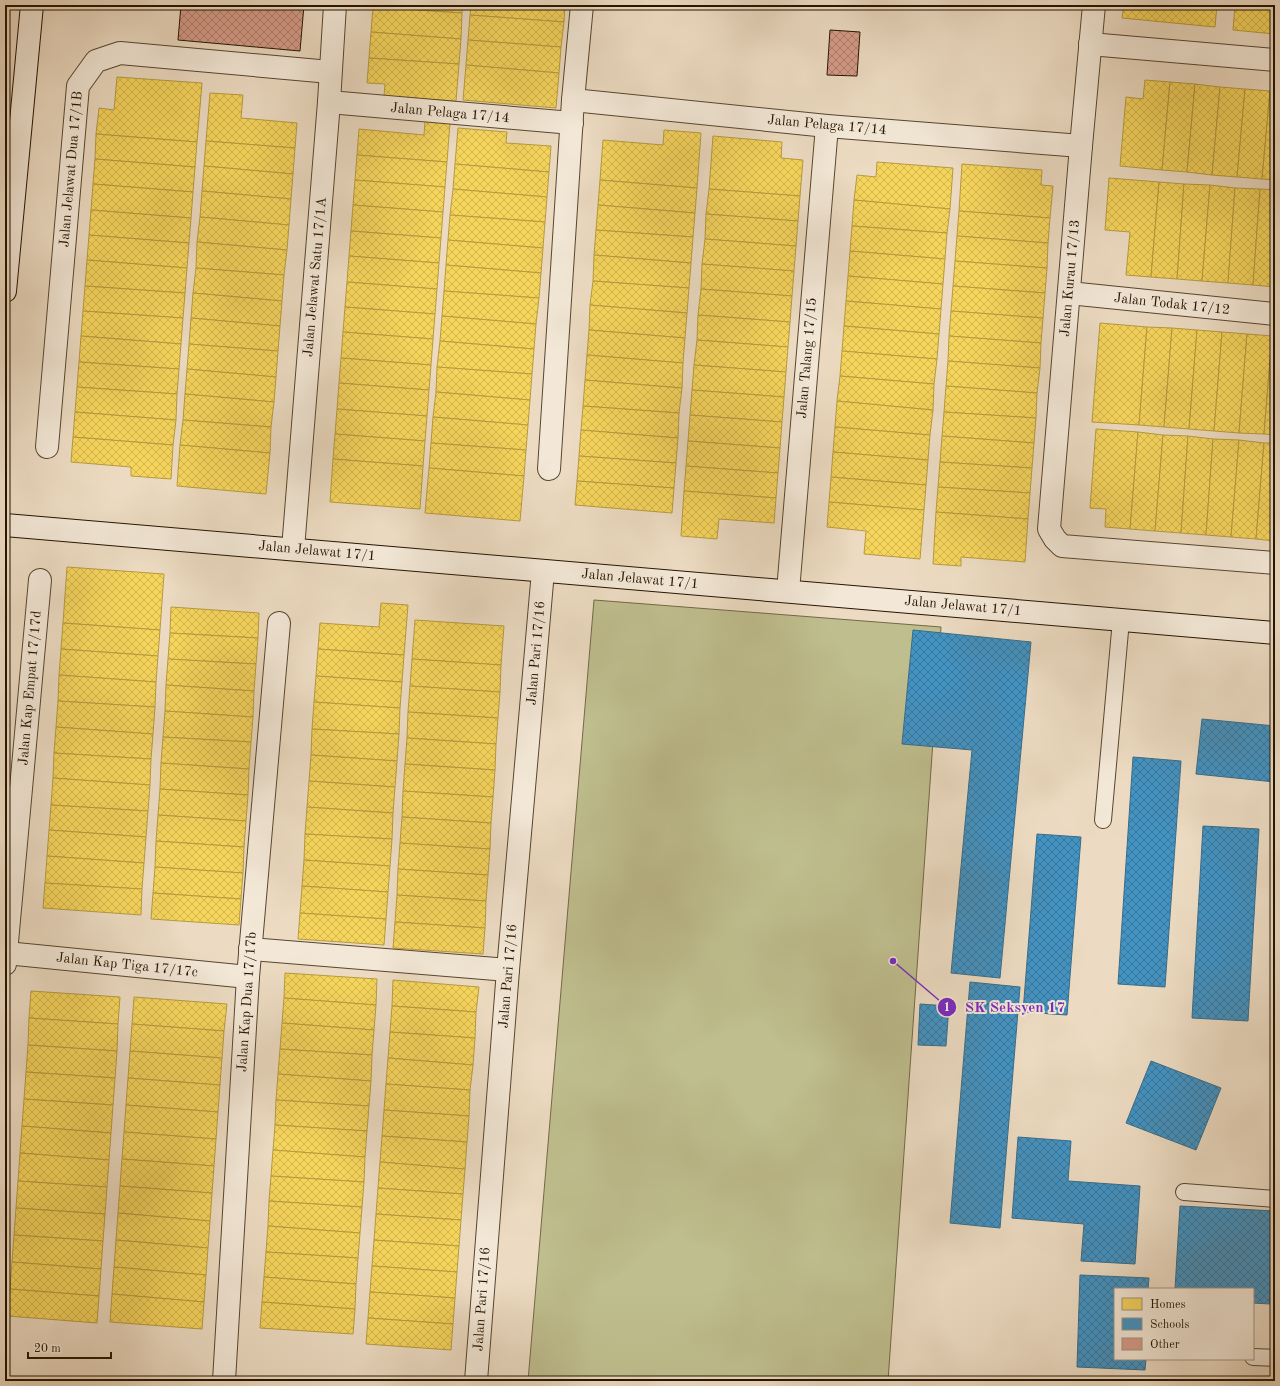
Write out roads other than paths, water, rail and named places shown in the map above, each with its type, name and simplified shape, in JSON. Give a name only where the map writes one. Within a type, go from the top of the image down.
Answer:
[{"type":"street","points":[[5,291],[9,205],[32,5]]},
{"type":"street","name":"Jalan Jelawat Satu 17/1A","points":[[293,549],[329,102],[335,5]]},
{"type":"street","points":[[549,469],[573,100],[582,5]]},
{"type":"street","name":"Jalan Kurau 17/13","points":[[1094,5],[1048,529],[1062,546],[1275,563]]},
{"type":"street","points":[[1090,44],[1275,60]]},
{"type":"street","name":"Jalan Jelawat Dua 17/1B","points":[[47,446],[78,86],[96,61],[120,53],[330,72]]},
{"type":"street","name":"Jalan Pelaga 17/14","points":[[573,100],[827,126],[1081,146]]},
{"type":"street","name":"Jalan Pelaga 17/14","points":[[329,102],[572,123]]},
{"type":"street","name":"Jalan Talang 17/15","points":[[788,591],[827,126]]},
{"type":"street","name":"Jalan Todak 17/12","points":[[1069,293],[1275,314]]},
{"type":"street","name":"Jalan Jelawat 17/1","points":[[5,525],[1275,633]]},
{"type":"street","name":"Jalan Pari 17/16","points":[[476,1381],[508,970],[544,570]]},
{"type":"street","name":"Jalan Kap Empat 17/17d","points":[[5,959],[40,580]]},
{"type":"street","name":"Jalan Kap Dua 17/17b","points":[[224,1381],[250,949],[279,623]]},
{"type":"street","points":[[250,949],[508,970]]},
{"type":"street","name":"Jalan Kap Tiga 17/17c","points":[[5,959],[248,977]]},
{"type":"lane","points":[[1103,820],[1121,620]]},
{"type":"lane","points":[[1184,1192],[1275,1199]]},
{"type":"lane","points":[[1254,1358],[1275,1358]]},
{"type":"place","name":"SK Seksyen 17","points":[[893,961]]}]
